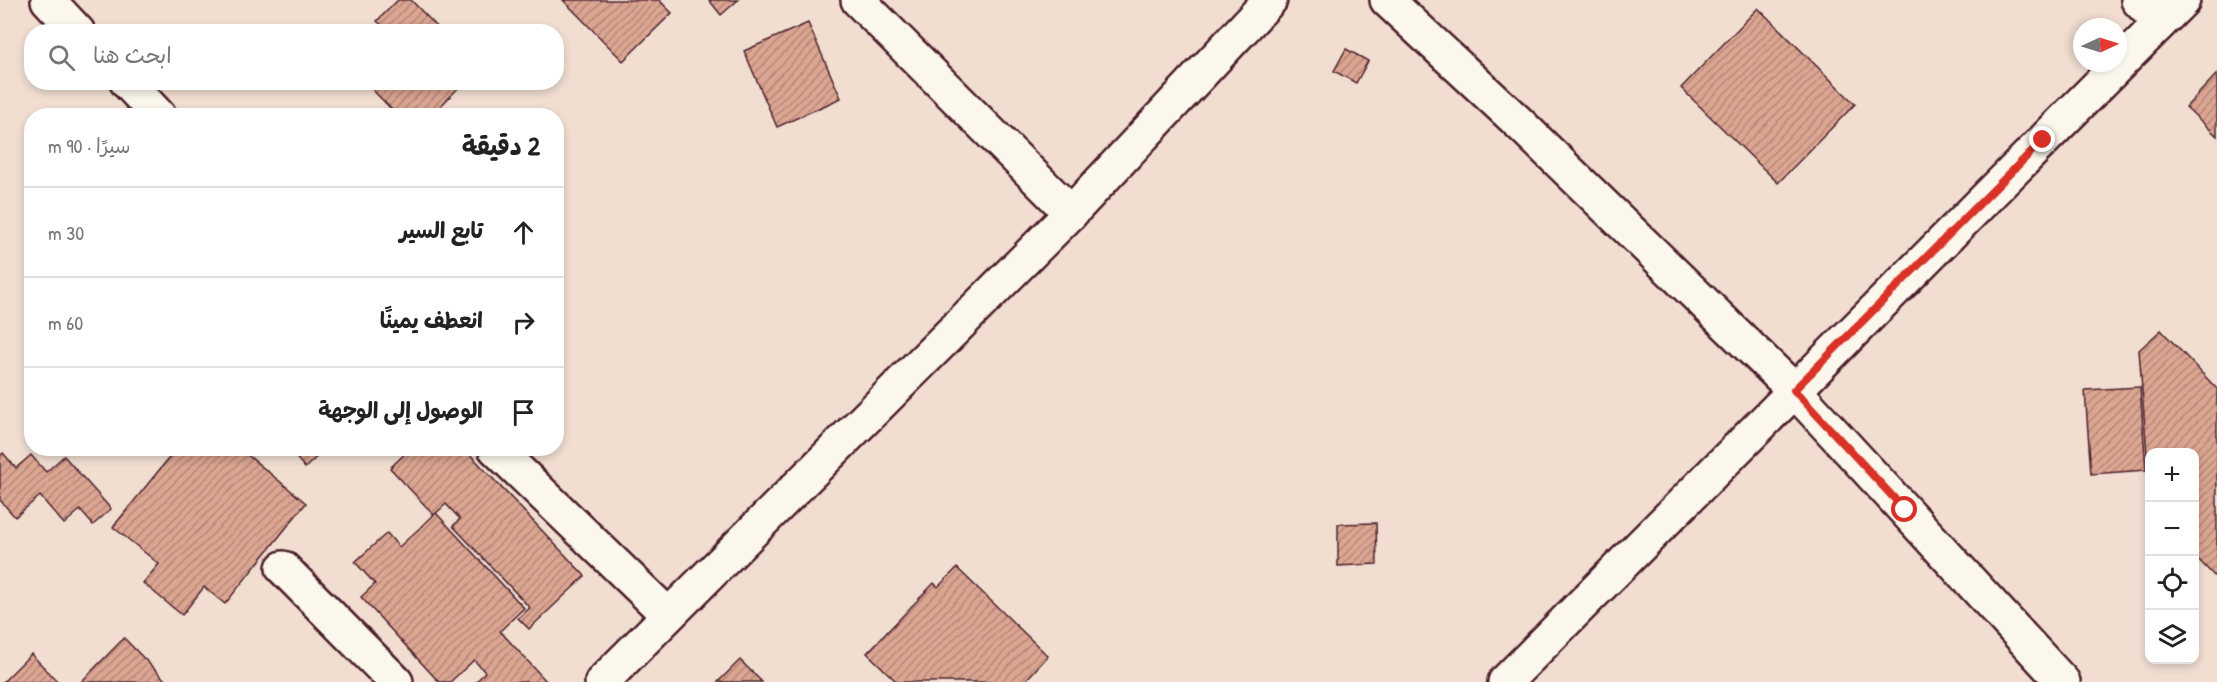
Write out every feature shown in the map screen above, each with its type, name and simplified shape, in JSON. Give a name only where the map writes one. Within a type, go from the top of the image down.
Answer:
[{"type":"street","points":[[48,0],[70,24]]},
{"type":"street","points":[[858,0],[1071,213]]},
{"type":"street","points":[[602,682],[1071,213],[1270,0]]},
{"type":"street","points":[[1387,0],[1517,121],[1794,390],[2063,682]]},
{"type":"street","points":[[1505,682],[1794,390],[2149,11],[2183,0]]},
{"type":"street","points":[[135,90],[151,108]]},
{"type":"street","points":[[503,456],[668,615]]},
{"type":"street","points":[[283,568],[396,682]]},
{"type":"building","points":[[398,0],[411,0],[434,24],[380,24],[377,21]]},
{"type":"building","points":[[563,0],[659,0],[672,13],[623,61]]},
{"type":"building","points":[[709,0],[738,0],[721,15]]},
{"type":"building","points":[[1758,8],[1855,104],[1778,183],[1681,88]]},
{"type":"building","points":[[808,23],[841,98],[777,127],[744,51]]},
{"type":"building","points":[[1346,49],[1368,61],[1356,83],[1334,71]]},
{"type":"building","points":[[2217,74],[2217,136],[2186,107]]},
{"type":"building","points":[[373,90],[456,90],[439,108],[390,108]]},
{"type":"building","points":[[2161,330],[2217,389],[2217,579],[2199,560],[2199,448],[2146,448],[2139,350]]},
{"type":"building","points":[[2140,387],[2145,470],[2091,474],[2085,390]]},
{"type":"building","points":[[3,453],[16,468],[32,456],[46,472],[64,456],[111,509],[93,525],[80,510],[64,524],[40,496],[15,517],[0,500],[0,456]]},
{"type":"building","points":[[171,456],[249,456],[306,503],[225,604],[204,587],[182,615],[143,583],[159,564],[113,527]]},
{"type":"building","points":[[295,456],[318,456],[305,468]]},
{"type":"building","points":[[403,456],[472,456],[585,576],[529,629],[518,618],[530,608],[453,526],[460,519],[446,504],[434,515],[390,468]]},
{"type":"building","points":[[436,513],[524,608],[500,631],[547,682],[476,682],[485,672],[474,660],[450,682],[439,682],[361,597],[375,584],[355,562],[387,533],[399,547]]},
{"type":"building","points":[[1376,523],[1377,564],[1338,566],[1338,524]]},
{"type":"building","points":[[957,568],[1048,656],[1024,682],[897,682],[867,653],[934,583],[938,587]]},
{"type":"building","points":[[124,638],[167,682],[81,682]]},
{"type":"building","points":[[31,654],[58,682],[3,682]]},
{"type":"building","points":[[740,660],[762,682],[718,682]]},
{"type":"route","points":[[1905,510],[1794,390],[2043,140]]}]
